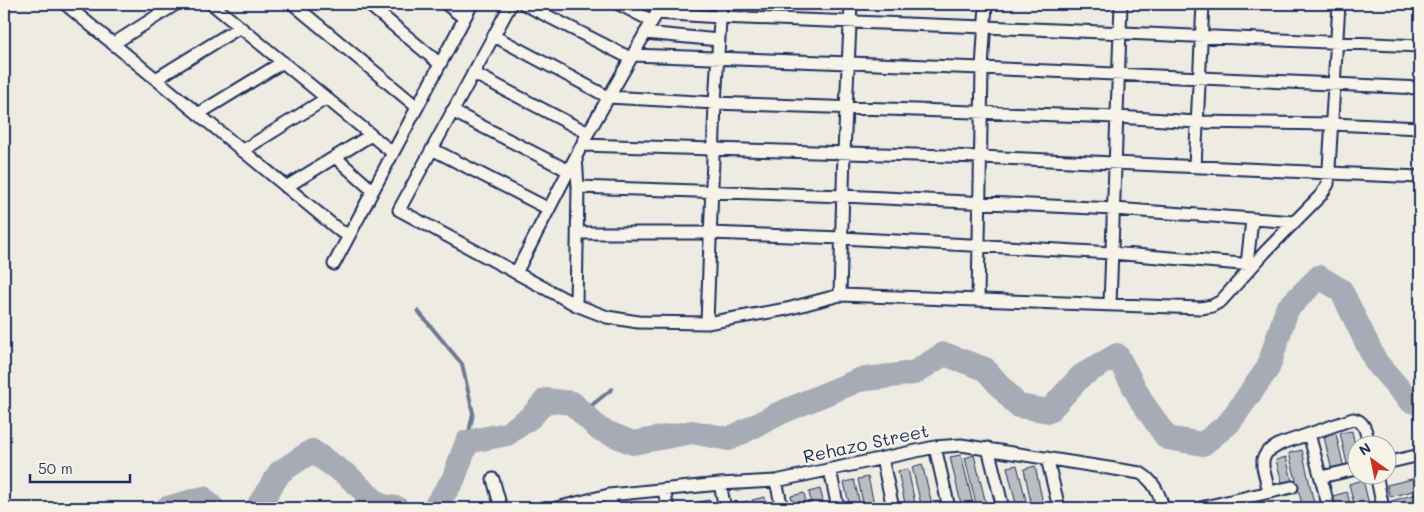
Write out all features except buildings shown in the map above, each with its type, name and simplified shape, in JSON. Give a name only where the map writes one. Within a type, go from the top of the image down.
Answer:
[{"type":"street","points":[[113,44],[176,4]]},
{"type":"street","points":[[212,4],[393,153]]},
{"type":"street","points":[[293,4],[416,107]]},
{"type":"street","points":[[368,4],[440,64]]},
{"type":"street","points":[[446,4],[464,18]]},
{"type":"street","points":[[334,264],[348,234],[472,4]]},
{"type":"street","points":[[511,4],[399,210],[576,305],[606,318],[638,322],[708,323],[787,309],[840,295],[1200,308],[1212,306],[1221,301],[1250,264],[1321,195],[1328,184],[1339,4]]},
{"type":"street","points":[[524,4],[631,56],[982,68],[1420,88]]},
{"type":"street","points":[[619,4],[657,13],[720,17],[1420,46]]},
{"type":"street","points":[[708,323],[715,103],[721,4]]},
{"type":"street","points":[[840,295],[844,152],[852,4]]},
{"type":"street","points":[[978,299],[982,68],[986,4]]},
{"type":"street","points":[[1110,304],[1121,4]]},
{"type":"street","points":[[1195,166],[1203,4]]},
{"type":"street","points":[[69,5],[113,44],[286,187],[340,231],[348,234]]},
{"type":"street","points":[[516,273],[588,133],[657,13]]},
{"type":"street","points":[[156,79],[240,26]]},
{"type":"street","points":[[645,33],[719,40]]},
{"type":"street","points":[[494,36],[608,97],[715,103],[1117,117],[1197,122],[1332,124],[1420,128]]},
{"type":"street","points":[[198,114],[283,62]]},
{"type":"street","points":[[473,73],[588,133]]},
{"type":"street","points":[[242,150],[327,98]]},
{"type":"street","points":[[452,111],[568,171]]},
{"type":"street","points":[[286,187],[371,135]]},
{"type":"street","points":[[582,145],[981,157],[1420,178]]},
{"type":"street","points":[[432,148],[549,209]]},
{"type":"street","points":[[335,157],[372,190]]},
{"type":"street","points":[[576,157],[578,187],[576,305]]},
{"type":"street","points":[[578,187],[979,202],[1114,209],[1294,222]]},
{"type":"street","points":[[1250,264],[1252,220]]},
{"type":"street","points":[[578,233],[710,233],[842,238],[1112,253],[1250,264]]},
{"type":"street","points":[[1269,492],[1263,459],[1267,452],[1280,444],[1353,420],[1359,420],[1365,428],[1366,434]]},
{"type":"street","points":[[1309,434],[1329,508]]},
{"type":"street","name":"Rehazo Street","points":[[557,508],[609,496],[720,484],[776,481],[934,447],[961,445],[1140,473],[1149,478],[1155,486],[1163,508]]},
{"type":"street","points":[[934,447],[949,508]]},
{"type":"street","points":[[988,448],[1003,508]]},
{"type":"street","points":[[1396,461],[1420,455]]},
{"type":"street","points":[[882,458],[894,508]]},
{"type":"street","points":[[1047,458],[1059,508]]},
{"type":"street","points":[[830,470],[838,508]]},
{"type":"street","points":[[1321,478],[1346,472]]},
{"type":"street","points":[[493,480],[501,508]]},
{"type":"street","points":[[776,481],[782,508]]},
{"type":"street","points":[[720,484],[725,508]]},
{"type":"street","points":[[1378,484],[1383,508]]},
{"type":"street","points":[[1200,508],[1292,487]]},
{"type":"street","points":[[664,491],[668,508]]},
{"type":"street","points":[[609,496],[612,508]]},
{"type":"waterway","points":[[434,508],[453,480],[467,442],[507,434],[531,417],[546,400],[572,403],[599,429],[633,443],[692,432],[729,439],[780,413],[859,380],[914,373],[944,354],[985,369],[1018,406],[1049,411],[1081,376],[1117,355],[1142,402],[1167,438],[1203,444],[1229,423],[1268,368],[1287,309],[1319,277],[1341,290],[1376,362],[1409,400],[1420,404]]},
{"type":"waterway","points":[[418,311],[462,364],[473,413],[467,442]]},
{"type":"waterway","points":[[582,413],[612,389]]},
{"type":"waterway","points":[[257,508],[280,472],[312,451],[348,476],[379,505],[397,508]]},
{"type":"waterway","points":[[167,508],[203,498],[213,508]]}]
